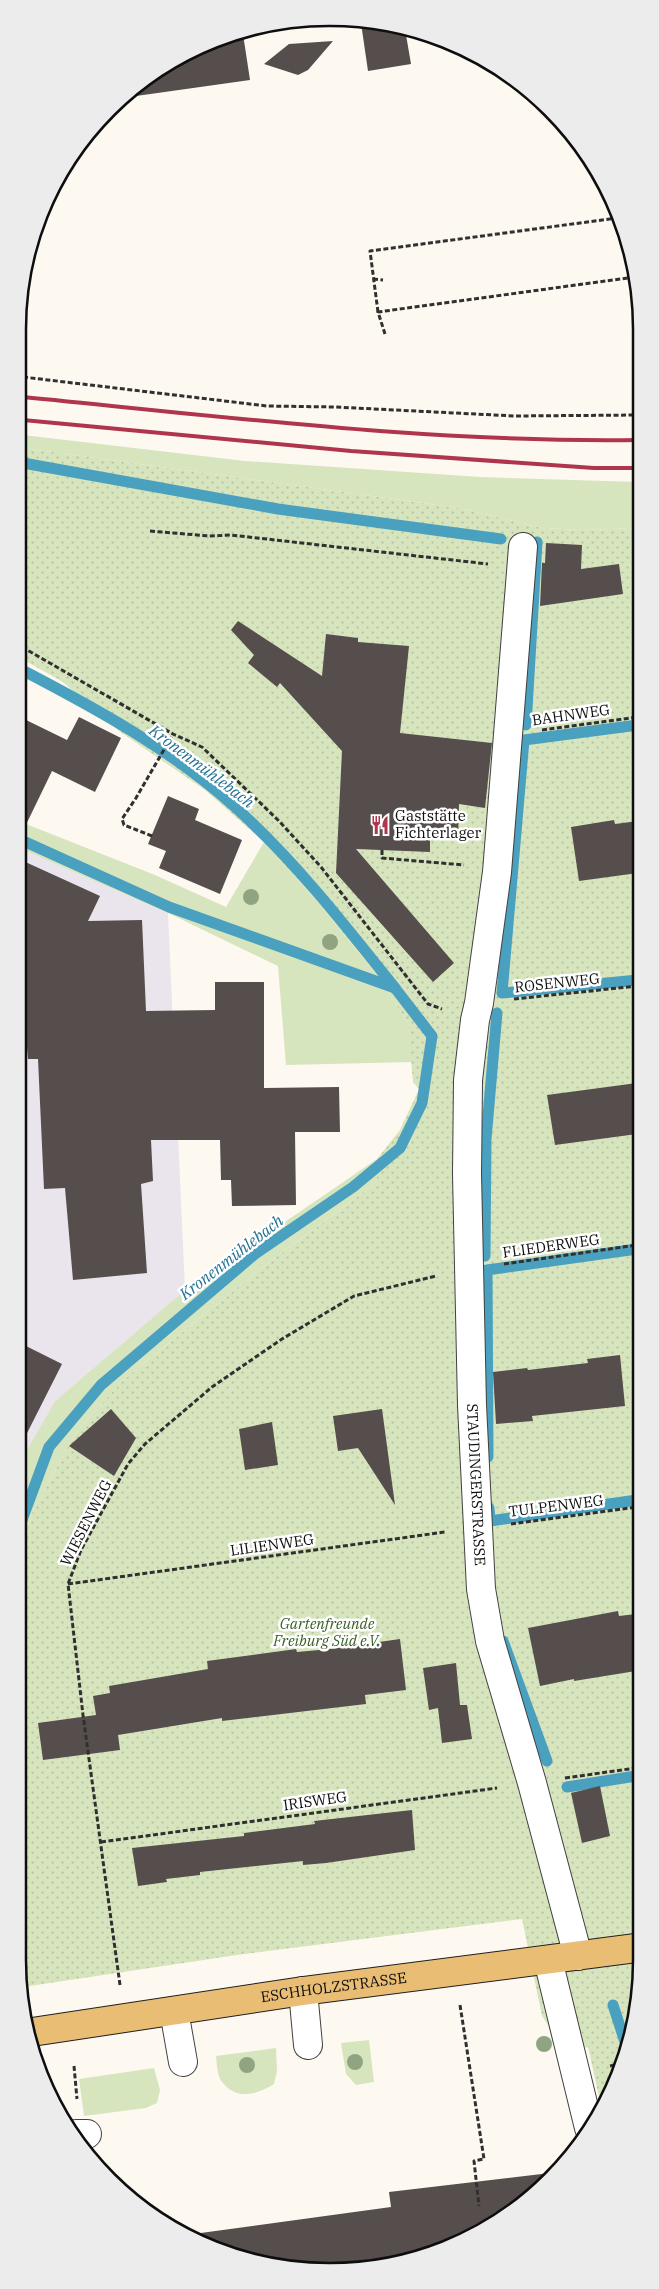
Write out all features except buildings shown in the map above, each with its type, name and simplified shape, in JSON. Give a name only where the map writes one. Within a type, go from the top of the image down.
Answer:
[{"type":"main road","name":"ESCHHOLZSTRASSE","points":[[35,2032],[303,1992],[633,1948]]},
{"type":"lane","name":"STAUDINGERSTRASSE","points":[[522,557],[506,735],[497,872],[468,1080],[468,1269],[478,1528],[481,1589],[490,1641],[532,1783],[578,1956]]},
{"type":"lane","points":[[548,1960],[587,2120]]},
{"type":"lane","points":[[303,1992],[308,2045]]},
{"type":"lane","points":[[174,2011],[183,2062]]},
{"type":"path","points":[[385,334],[378,312],[370,251],[612,219]]},
{"type":"path","points":[[378,312],[628,278]]},
{"type":"path","points":[[373,279],[384,280]]},
{"type":"path","points":[[26,377],[267,406],[335,407],[514,416],[633,415]]},
{"type":"path","points":[[150,532],[209,536],[231,535],[522,557]]},
{"type":"path","points":[[26,649],[173,734],[202,747],[278,821],[327,875],[428,1004],[477,1012]]},
{"type":"path","name":"BAHNWEG","points":[[506,735],[633,718]]},
{"type":"path","points":[[152,836],[124,825],[122,819],[173,734]]},
{"type":"path","points":[[382,850],[382,858],[481,867],[497,872]]},
{"type":"path","name":"ROSENWEG","points":[[477,1012],[633,987]]},
{"type":"path","name":"FLIEDERWEG","points":[[468,1269],[633,1246]]},
{"type":"path","name":"WIESENWEG","points":[[120,1989],[83,1715],[68,1584],[81,1550],[128,1464],[145,1444],[212,1387],[282,1339],[354,1296],[468,1269]]},
{"type":"path","name":"TULPENWEG","points":[[478,1528],[633,1507]]},
{"type":"path","name":"LILIENWEG","points":[[68,1584],[478,1528]]},
{"type":"path","name":"IRISWEG","points":[[101,1842],[633,1768]]},
{"type":"path","points":[[454,1973],[465,2027],[484,2159],[474,2161],[479,2206]]},
{"type":"path","points":[[609,2066],[614,2065]]},
{"type":"shaded area","points":[[26,851],[168,913],[185,1290],[55,1401],[26,1452]]},
{"type":"green space","points":[[26,435],[245,461],[480,477],[633,482],[633,528],[582,530],[542,528],[459,508],[26,448]]},
{"type":"green space","name":"Gartenfreunde Freiburg Süd e.V.","points":[[26,448],[459,508],[542,528],[582,530],[633,528],[633,1960],[627,2019],[617,2057],[599,2097],[588,2047],[556,2053],[548,2025],[542,2016],[522,1919],[237,1955],[28,1986],[26,1960],[26,1532],[31,1515],[75,1434],[122,1381],[259,1270],[377,1182],[377,1159],[400,1130],[419,1089],[413,1082],[408,1023],[373,970],[317,901],[264,842],[205,790],[119,731],[63,682],[26,661]]},
{"type":"green space","points":[[26,824],[155,875],[226,907],[264,842],[317,901],[373,970],[408,1023],[413,1062],[286,1065],[278,966],[168,913],[26,851]]},
{"type":"green space","points":[[377,1159],[377,1182],[259,1270],[122,1381],[75,1434],[31,1515],[26,1532],[26,1452],[55,1401],[185,1290]]},
{"type":"green space","points":[[369,2040],[374,2082],[356,2085],[346,2074],[341,2043]]},
{"type":"green space","points":[[276,2048],[277,2071],[274,2084],[255,2093],[241,2094],[229,2089],[221,2080],[216,2056]]},
{"type":"green space","points":[[154,2068],[160,2090],[157,2103],[146,2108],[84,2116],[79,2079]]},
{"type":"waterway","points":[[26,464],[278,509],[501,539]]},
{"type":"waterway","points":[[526,725],[537,542]]},
{"type":"waterway","name":"Kronenmühlebach","points":[[26,672],[106,715],[160,749],[211,786],[257,828],[299,871],[395,988]]},
{"type":"waterway","points":[[633,726],[524,740],[502,993],[633,980]]},
{"type":"waterway","name":"Kronenmühlebach","points":[[26,842],[169,907],[395,988],[432,1036],[422,1103],[400,1148],[353,1187],[255,1254],[101,1385],[49,1447],[26,1509]]},
{"type":"waterway","points":[[485,1256],[486,1139],[497,1013]]},
{"type":"waterway","points":[[488,1457],[487,1270],[633,1250]]},
{"type":"waterway","points":[[489,1508],[490,1521],[633,1501]]},
{"type":"waterway","points":[[503,1641],[547,1761]]},
{"type":"waterway","points":[[567,1787],[633,1776]]},
{"type":"waterway","points":[[613,2005],[623,2035]]},
{"type":"railway","points":[[26,397],[407,433],[562,440],[633,440]]},
{"type":"railway","points":[[26,420],[351,451],[594,468],[633,468]]},
{"type":"place","name":"Gaststätte Fichterlager","points":[[380,825]]}]
